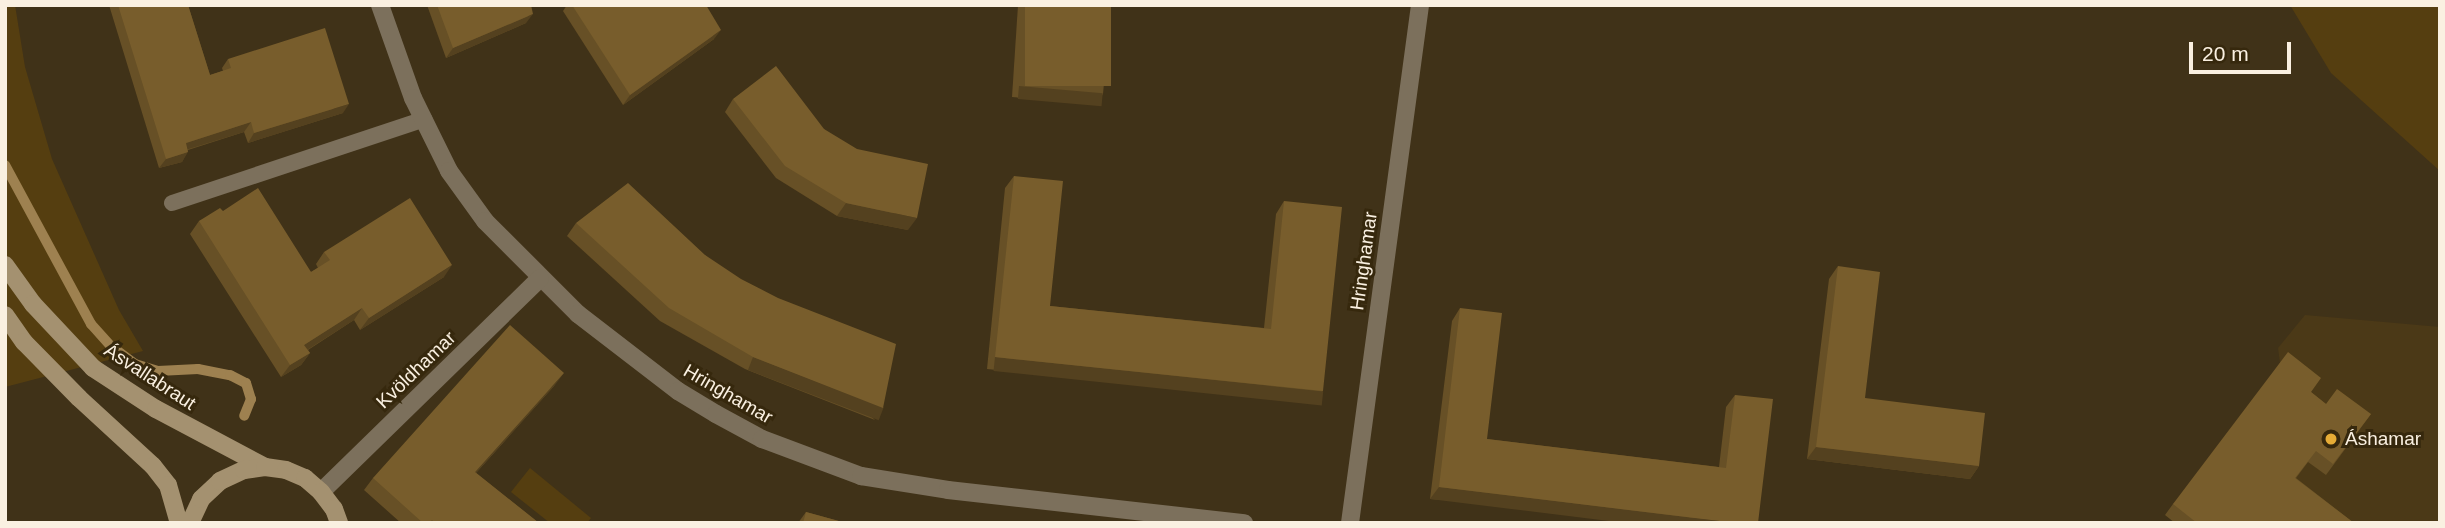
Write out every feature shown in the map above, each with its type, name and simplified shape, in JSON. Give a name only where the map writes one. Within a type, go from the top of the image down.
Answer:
[{"type":"main road","name":"Ásvallabraut","points":[[5,265],[33,304],[93,368],[156,409],[265,467]]},
{"type":"main road","points":[[5,316],[24,342],[79,398],[153,466],[168,485],[179,523]]},
{"type":"main road","points":[[190,523],[201,499],[220,481],[244,470],[265,467],[286,470],[305,478],[321,492],[334,509],[339,523]]},
{"type":"street","name":"Hringhamar","points":[[380,5],[424,119],[449,171],[485,221],[578,314],[678,391],[762,439],[861,476],[948,490],[1244,523]]},
{"type":"street","name":"Hringhamar","points":[[1350,523],[1420,5]]},
{"type":"street","name":"Kvöldhamar","points":[[321,492],[540,278]]},
{"type":"lane","points":[[172,203],[424,119]]},
{"type":"shaded area","points":[[5,5],[15,5],[25,67],[52,159],[119,310],[143,351],[5,387]]},
{"type":"shaded area","points":[[2290,5],[2440,5],[2440,171],[2331,73]]},
{"type":"shaded area","name":"Áshamar","points":[[2305,315],[2440,327],[2440,523],[2175,523],[2280,363],[2278,348]]},
{"type":"shaded area","points":[[530,468],[591,518],[587,523],[550,523],[511,492]]},
{"type":"building","points":[[118,5],[188,5],[210,75],[231,68],[228,59],[325,28],[349,104],[254,133],[251,122],[186,143],[188,152],[166,159]]},
{"type":"building","points":[[437,5],[531,5],[533,14],[453,48]]},
{"type":"building","points":[[572,5],[706,5],[721,30],[630,95]]},
{"type":"building","points":[[1025,5],[1111,5],[1111,86],[1025,86]]},
{"type":"building","points":[[776,66],[824,129],[857,149],[928,164],[917,218],[846,203],[785,166],[733,99]]},
{"type":"building","points":[[1014,176],[1063,181],[1050,306],[1271,329],[1284,201],[1342,207],[1323,391],[995,357]]},
{"type":"building","points":[[628,183],[705,255],[741,279],[778,298],[896,344],[883,408],[753,357],[669,308],[576,223]]},
{"type":"building","points":[[258,188],[311,272],[330,260],[324,252],[410,198],[452,265],[369,318],[362,308],[304,345],[310,353],[290,365],[199,221],[220,208],[223,211]]},
{"type":"building","points":[[1838,266],[1880,272],[1865,398],[1985,413],[1979,466],[1816,447]]},
{"type":"building","points":[[1460,308],[1502,313],[1487,439],[1726,468],[1735,395],[1773,399],[1758,523],[1736,523],[1439,487]]},
{"type":"building","points":[[510,325],[564,373],[475,472],[539,523],[435,523],[432,520],[423,523],[373,478]]},
{"type":"building","points":[[2288,352],[2321,378],[2311,392],[2326,404],[2337,389],[2371,414],[2333,464],[2316,451],[2295,478],[2354,523],[2197,523],[2173,504]]},
{"type":"building","points":[[806,512],[846,523],[803,523]]},
{"type":"waterway","points":[[5,165],[91,324],[111,346],[135,364],[158,371],[198,369],[230,375],[246,383],[251,399],[244,416]]},
{"type":"place","name":"Áshamar","points":[[2331,439]]}]
